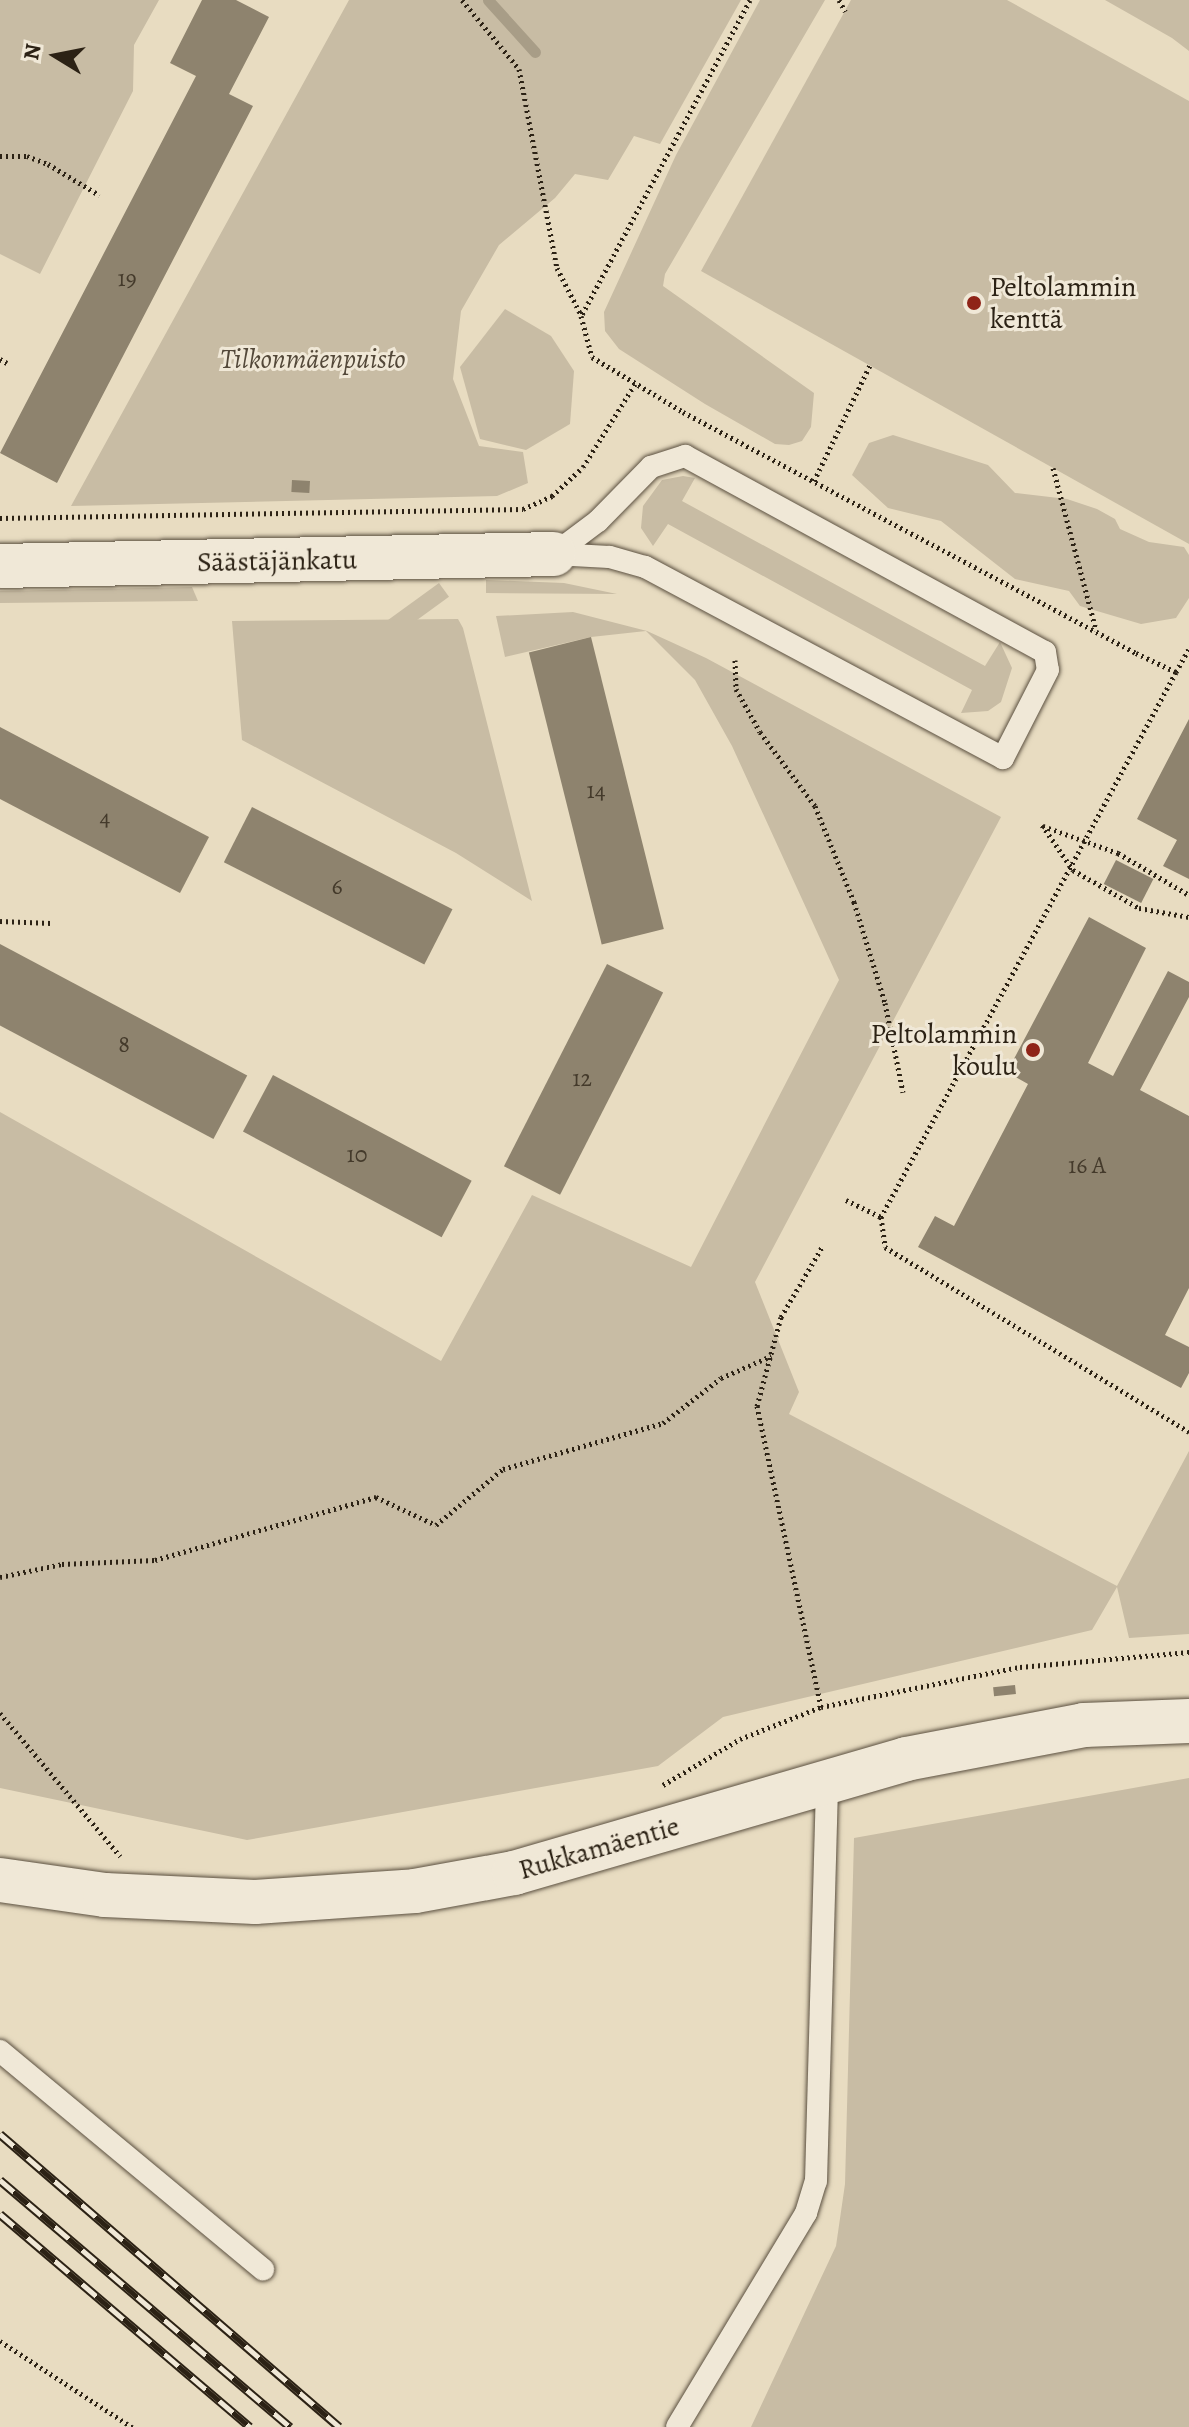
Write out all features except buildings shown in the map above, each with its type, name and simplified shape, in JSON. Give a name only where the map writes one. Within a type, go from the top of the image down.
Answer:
[{"type":"main road","name":"Säästäjänkatu","points":[[0,566],[554,554]]},
{"type":"main road","name":"Rukkamäentie","points":[[0,1880],[105,1895],[255,1902],[415,1891],[514,1873],[827,1779],[1084,1725],[1189,1721]]},
{"type":"lane","points":[[685,456],[1007,627],[1045,652],[1049,666],[1003,758],[645,567],[609,557],[554,554],[598,521],[651,467],[685,456]]},
{"type":"lane","points":[[677,2427],[806,2213],[816,2181],[827,1779]]},
{"type":"lane","points":[[0,2051],[263,2269]]},
{"type":"path","points":[[462,0],[519,69],[557,268],[581,316],[592,357],[635,384],[814,481],[1176,672]]},
{"type":"path","points":[[581,316],[750,0]]},
{"type":"path","points":[[839,0],[845,11]]},
{"type":"path","points":[[0,156],[27,156],[48,164],[99,195]]},
{"type":"path","points":[[0,359],[7,363]]},
{"type":"path","points":[[814,481],[870,365]]},
{"type":"path","points":[[0,518],[523,509],[552,496],[583,467],[635,384]]},
{"type":"path","points":[[1053,468],[1096,631]]},
{"type":"path","points":[[1189,649],[1073,870],[881,1217],[885,1247],[1189,1433]]},
{"type":"path","points":[[735,660],[736,689],[760,732],[815,806],[854,902],[885,1003],[903,1092]]},
{"type":"path","points":[[1189,895],[1165,877],[1088,841],[1042,825],[1073,870],[1139,908],[1189,917]]},
{"type":"path","points":[[0,921],[51,923]]},
{"type":"path","points":[[846,1200],[881,1217]]},
{"type":"path","points":[[821,1707],[757,1406],[781,1317],[822,1247]]},
{"type":"path","points":[[0,1577],[62,1564],[155,1560],[376,1497],[436,1525],[503,1469],[663,1423],[721,1378],[771,1356]]},
{"type":"path","points":[[651,1792],[740,1739],[821,1707],[1020,1667],[1189,1652]]},
{"type":"path","points":[[0,1713],[124,1861]]},
{"type":"path","points":[[0,2341],[132,2427]]},
{"type":"green space","points":[[0,0],[159,0],[134,45],[133,91],[40,274],[0,254]]},
{"type":"green space","name":"Tilkonmäenpuisto","points":[[349,0],[741,0],[660,144],[634,136],[608,180],[575,174],[555,198],[499,245],[461,311],[453,379],[479,446],[523,452],[528,483],[497,496],[71,506]]},
{"type":"green space","points":[[760,0],[825,0],[665,274],[663,286],[814,393],[811,427],[802,441],[789,445],[775,444],[705,404],[619,349],[605,331],[604,312],[676,155]]},
{"type":"green space","name":"Peltolammin kenttä","points":[[851,0],[1007,0],[1189,101],[1189,544],[701,271]]},
{"type":"green space","points":[[1105,0],[1189,0],[1189,51],[1172,38]]},
{"type":"green space","points":[[505,309],[551,336],[574,371],[570,424],[526,450],[480,439],[460,367]]},
{"type":"green space","points":[[893,435],[988,465],[1015,493],[1067,499],[1097,509],[1115,519],[1120,529],[1149,542],[1184,547],[1189,555],[1189,598],[1176,618],[1141,624],[1080,606],[1069,591],[1015,579],[941,521],[888,508],[852,475],[869,443]]},
{"type":"green space","points":[[683,476],[695,478],[682,501],[985,666],[1000,642],[1012,668],[1001,702],[988,711],[961,713],[972,690],[668,524],[653,546],[641,528],[643,506],[662,480]]},
{"type":"green space","points":[[486,580],[564,583],[617,594],[486,593]]},
{"type":"green space","points":[[439,583],[449,597],[278,721],[268,707]]},
{"type":"green space","points":[[192,587],[198,601],[0,603],[0,591]]},
{"type":"green space","points":[[573,612],[647,631],[706,658],[1001,817],[755,1282],[799,1392],[789,1414],[1117,1586],[1189,1451],[1189,1634],[1129,1638],[1117,1587],[1092,1630],[723,1717],[658,1766],[247,1840],[0,1788],[0,1112],[441,1361],[532,1195],[691,1267],[839,980],[732,746],[695,680],[646,631],[591,637],[505,657],[496,616]]},
{"type":"green space","points":[[458,619],[463,628],[532,901],[456,853],[242,740],[232,621]]},
{"type":"green space","points":[[1189,1778],[1189,2427],[751,2427],[836,2246],[845,2184],[854,1838]]},
{"type":"waterway","points":[[488,0],[535,52]]},
{"type":"railway","points":[[0,2134],[339,2427]]},
{"type":"railway","points":[[0,2180],[290,2427]]},
{"type":"railway","points":[[0,2214],[250,2427]]},
{"type":"place","name":"Peltolammin kenttä","points":[[974,303]]},
{"type":"place","name":"Peltolammin koulu","points":[[1033,1050]]}]
